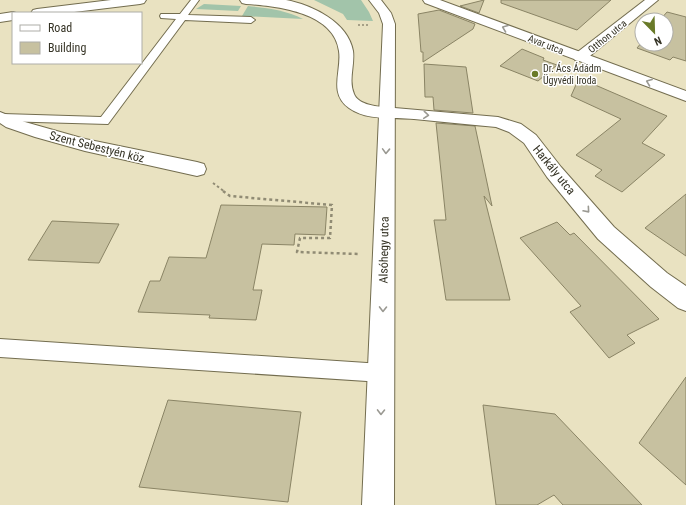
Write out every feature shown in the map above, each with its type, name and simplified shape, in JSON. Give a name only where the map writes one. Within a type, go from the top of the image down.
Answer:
[{"type":"street","points":[[45,12],[140,0]]},
{"type":"street","name":"Harkály utca","points":[[246,0],[275,2],[292,6],[307,11],[327,23],[342,40],[346,50],[346,69],[343,90],[355,105],[367,109],[387,112],[498,122],[515,128],[530,139],[554,172],[606,233],[659,280],[686,300]]},
{"type":"street","name":"Alsóhegy utca","points":[[378,0],[389,24],[378,505]]},
{"type":"street","name":"Otthon utca","points":[[580,57],[652,0]]},
{"type":"street","name":"Avar utca","points":[[439,2],[580,57],[686,96]]},
{"type":"street","points":[[0,18],[12,16]]},
{"type":"street","name":"Szent Sebestyén köz","points":[[2,117],[17,126],[85,145],[147,160],[197,169]]},
{"type":"lane","points":[[2,117],[104,121],[195,0]]},
{"type":"lane","points":[[164,16],[251,20]]},
{"type":"lane","points":[[0,348],[382,373]]},
{"type":"path","points":[[353,25],[375,26]]},
{"type":"path","points":[[197,169],[230,196],[332,205],[330,238],[300,238],[297,252],[384,254]]},
{"type":"green space","points":[[314,0],[361,0],[373,21],[347,20],[343,14]]},
{"type":"green space","points":[[204,4],[241,6],[238,11],[196,9]]},
{"type":"green space","points":[[248,6],[283,11],[303,19],[242,16]]},
{"type":"building","points":[[484,0],[479,13],[460,6]]},
{"type":"building","points":[[501,0],[611,0],[577,30],[501,3]]},
{"type":"building","points":[[439,10],[475,24],[473,29],[423,62],[418,14]]},
{"type":"building","points":[[674,14],[686,17],[686,61],[673,57],[670,60],[648,52],[674,52]]},
{"type":"building","points":[[522,49],[544,58],[543,60],[557,65],[538,81],[500,66]]},
{"type":"building","points":[[424,64],[466,67],[473,113],[434,110],[433,97],[425,97]]},
{"type":"building","points":[[579,78],[667,116],[642,143],[665,155],[622,192],[595,176],[602,170],[576,155],[621,119],[571,96]]},
{"type":"building","points":[[436,123],[475,126],[492,206],[484,196],[510,300],[446,300],[434,220],[446,220]]},
{"type":"building","points":[[686,194],[686,256],[645,228]]},
{"type":"building","points":[[221,205],[327,207],[325,235],[295,234],[294,245],[262,244],[253,290],[262,290],[256,320],[209,318],[210,315],[138,312],[150,281],[160,281],[169,257],[206,258]]},
{"type":"building","points":[[52,221],[119,224],[99,263],[28,260]]},
{"type":"building","points":[[557,222],[570,235],[574,233],[659,319],[627,335],[635,343],[609,358],[570,312],[581,306],[520,238]]},
{"type":"building","points":[[686,377],[686,485],[639,443]]},
{"type":"building","points":[[168,400],[301,412],[288,502],[139,487]]},
{"type":"building","points":[[483,405],[555,414],[642,505],[563,505],[554,495],[537,505],[496,505]]},
{"type":"place","name":"Dr. Ács Ádádm Ügyvédi Iroda","points":[[535,74]]}]
